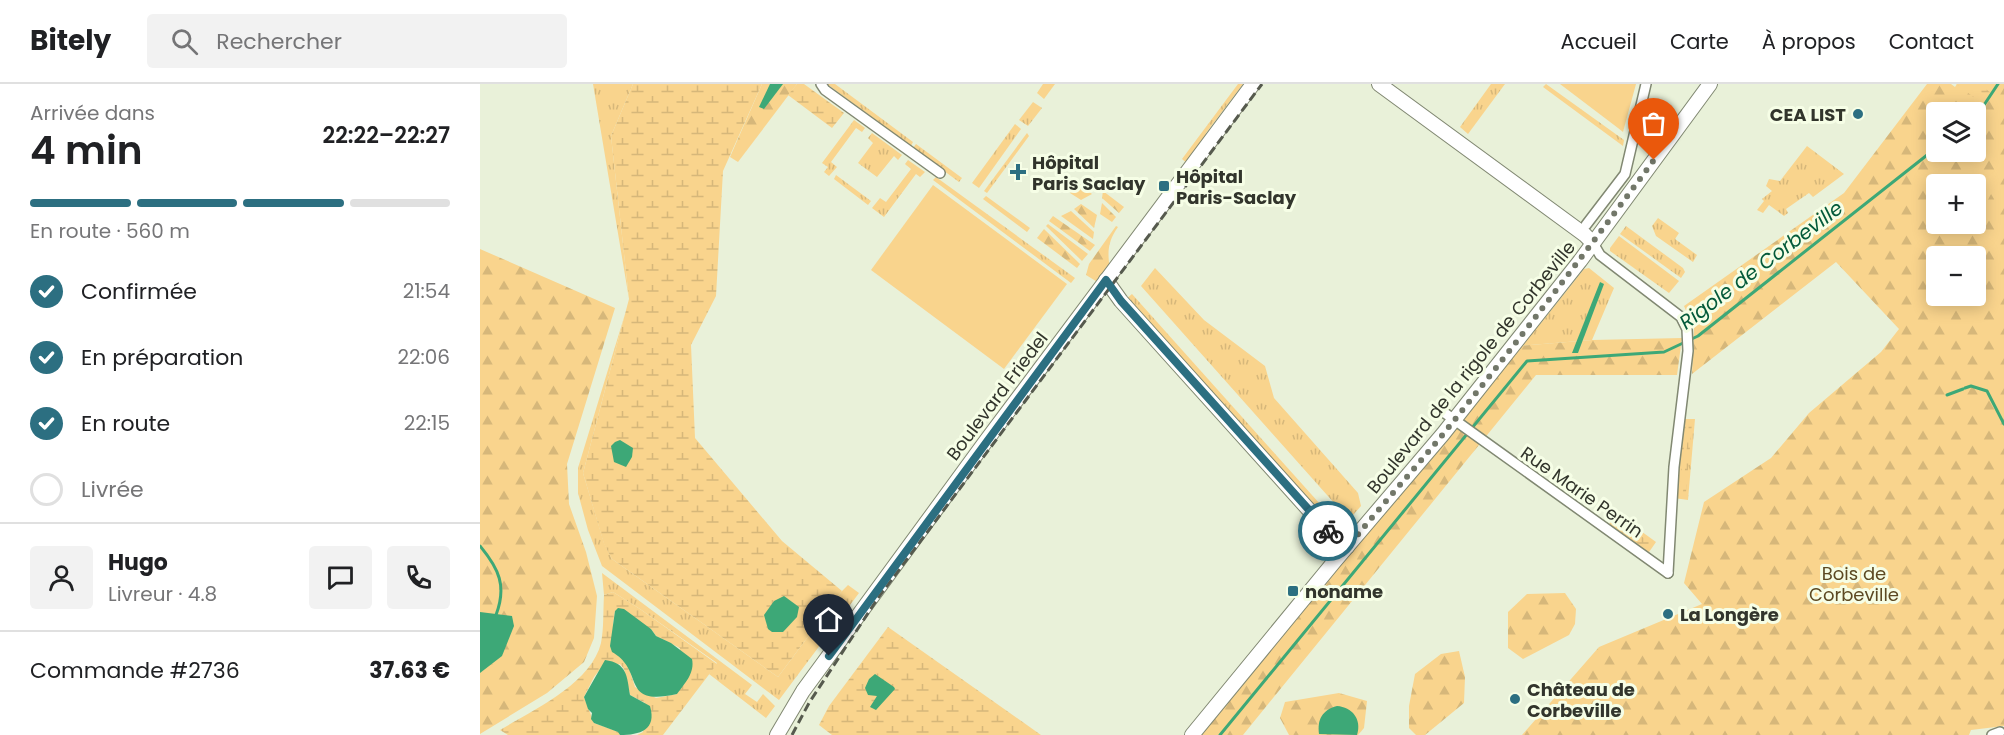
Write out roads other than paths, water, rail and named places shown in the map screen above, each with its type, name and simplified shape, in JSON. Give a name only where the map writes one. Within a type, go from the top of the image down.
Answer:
[{"type":"street","points":[[821,84],[825,90],[940,173]]},
{"type":"street","name":"Boulevard Friedel","points":[[777,735],[803,691],[1253,84]]},
{"type":"street","points":[[1379,84],[1586,235],[1593,243]]},
{"type":"street","points":[[1587,225],[1625,174],[1646,84]]},
{"type":"street","name":"Boulevard de la rigole de Corbeville","points":[[1192,735],[1347,548],[1459,424],[1710,84]]},
{"type":"street","name":"Rue Marie Perrin","points":[[1442,411],[1668,573],[1674,467],[1688,351],[1687,329],[1681,316],[1600,255],[1593,243]]},
{"type":"street","points":[[1106,280],[1121,301],[1318,520],[1347,548]]},
{"type":"waterway","name":"Rigole de Corbeville","points":[[1986,102],[1998,84]]},
{"type":"waterway","name":"Rigole de Corbeville","points":[[1220,735],[1527,361],[1664,352],[1698,336],[1926,156]]},
{"type":"waterway","points":[[1965,388],[1971,386],[1987,391],[2004,424]]},
{"type":"waterway","points":[[1947,395],[1963,389]]},
{"type":"waterway","points":[[480,546],[492,562],[501,586],[496,615]]},
{"type":"railway","points":[[792,735],[809,703],[878,598],[1262,84]]},
{"type":"place","name":"CEA LIST","points":[[1858,114]]},
{"type":"place","name":"Hôpital Paris Saclay","points":[[1018,172]]},
{"type":"place","name":"Hôpital Paris-Saclay","points":[[1164,186]]},
{"type":"place","name":"noname","points":[[1293,591]]},
{"type":"place","name":"La Longère","points":[[1668,614]]},
{"type":"place","name":"Château de Corbeville","points":[[1515,699]]},
{"type":"park label","name":"Bois de Corbeville","points":[[1854,583]]}]
